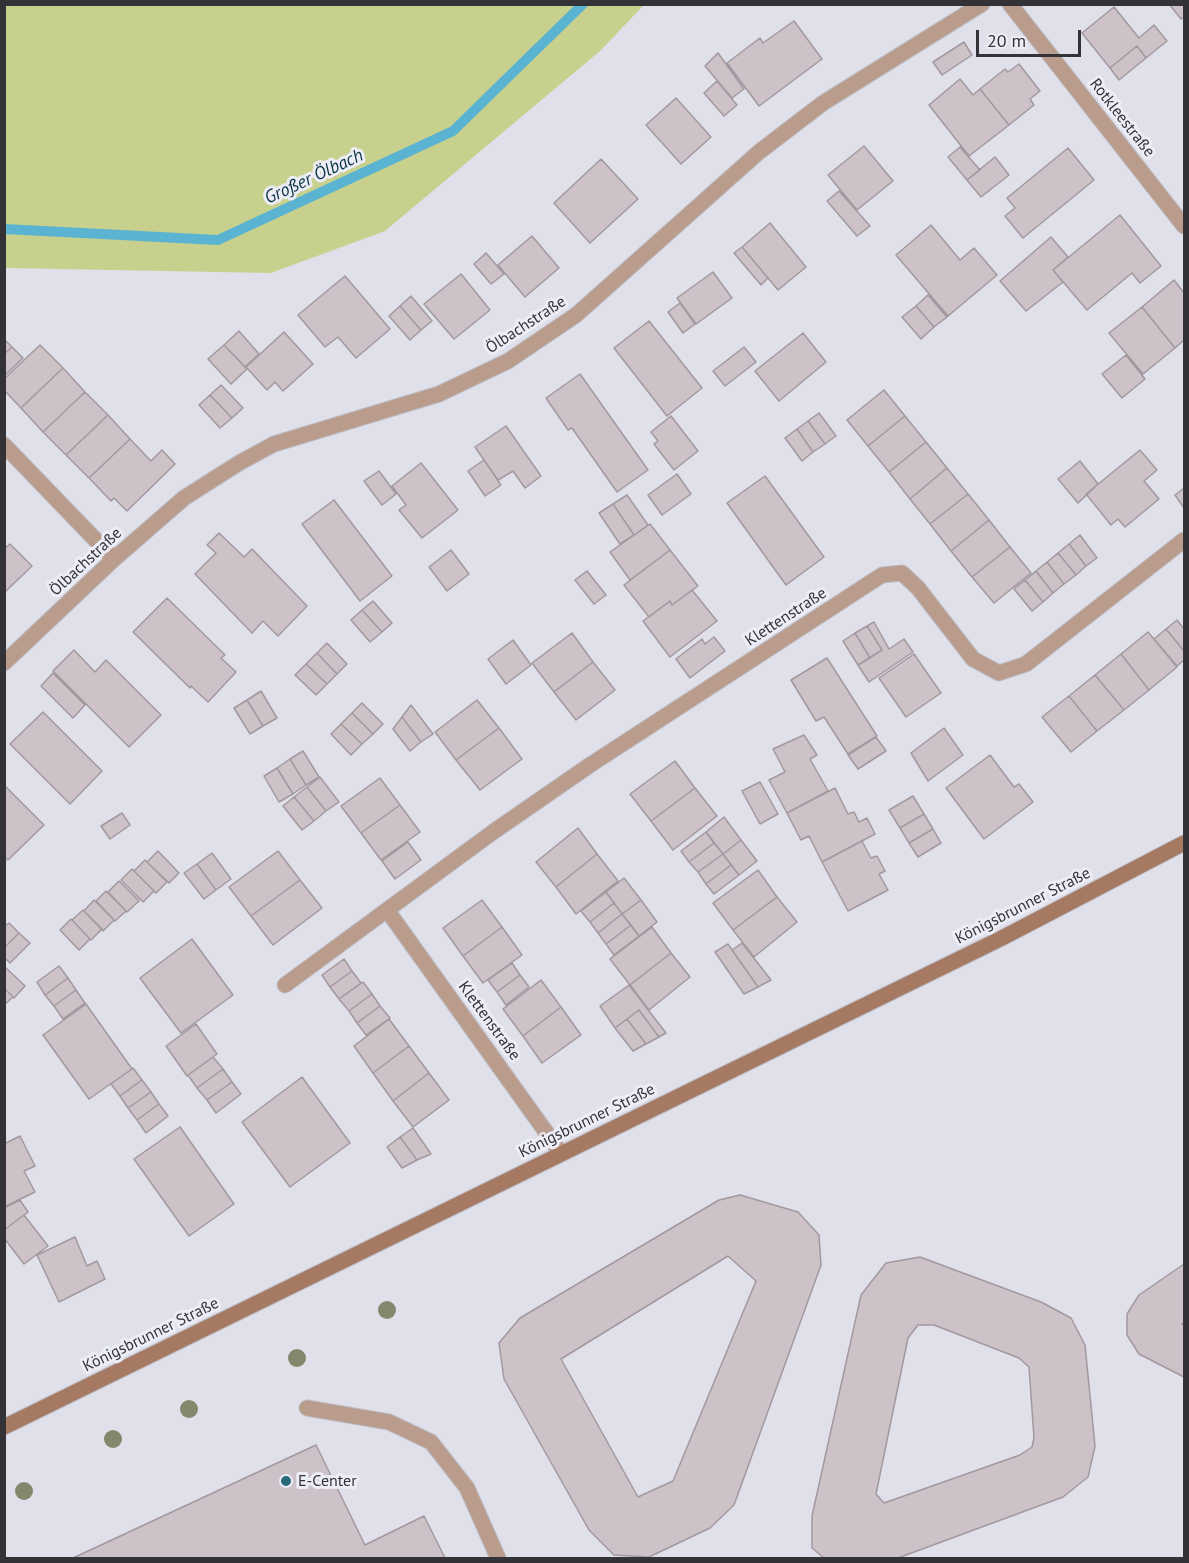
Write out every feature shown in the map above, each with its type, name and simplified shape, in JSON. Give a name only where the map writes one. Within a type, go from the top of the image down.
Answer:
[{"type":"main road","name":"Königsbrunner Straße","points":[[4,1427],[1002,938],[1185,843]]},
{"type":"street","name":"Ölbachstraße","points":[[5,660],[184,498],[274,444],[439,394],[508,361],[576,315],[759,152],[823,103],[982,4]]},
{"type":"street","name":"Rotkleestraße","points":[[1010,4],[1185,226]]},
{"type":"street","points":[[4,445],[114,559]]},
{"type":"street","name":"Klettenstraße","points":[[285,985],[590,765],[882,575],[902,573],[918,588],[973,659],[999,673],[1026,664],[1185,540]]},
{"type":"street","name":"Klettenstraße","points":[[387,910],[561,1153]]},
{"type":"street","points":[[307,1408],[389,1422],[431,1442],[467,1488],[498,1558]]},
{"type":"green space","points":[[5,4],[644,5],[600,51],[385,231],[271,273],[5,268]]},
{"type":"building","points":[[1169,4],[1184,4],[1184,17],[1181,19]]},
{"type":"building","points":[[1114,7],[1139,38],[1154,25],[1167,41],[1146,58],[1137,46],[1110,68],[1082,33]]},
{"type":"building","points":[[794,21],[822,59],[759,106],[727,63],[760,38],[763,43]]},
{"type":"building","points":[[964,42],[972,55],[942,75],[933,62]]},
{"type":"building","points":[[1137,46],[1146,58],[1119,80],[1110,68]]},
{"type":"building","points":[[718,53],[744,89],[732,98],[705,66]]},
{"type":"building","points":[[1019,64],[1040,91],[1030,99],[1034,105],[1009,125],[980,89],[1005,69],[1008,72]]},
{"type":"building","points":[[960,79],[973,95],[980,89],[1009,125],[969,156],[929,105]]},
{"type":"building","points":[[717,81],[737,105],[724,116],[704,93]]},
{"type":"building","points":[[676,98],[711,137],[681,164],[646,125]]},
{"type":"building","points":[[864,146],[893,181],[857,210],[828,175]]},
{"type":"building","points":[[960,147],[980,170],[967,180],[948,157]]},
{"type":"building","points":[[1068,148],[1094,180],[1023,238],[1005,216],[1015,208],[1007,198]]},
{"type":"building","points":[[995,157],[1009,175],[981,197],[967,180]]},
{"type":"building","points":[[601,159],[638,199],[590,243],[554,203]]},
{"type":"building","points":[[839,191],[870,226],[857,236],[827,201]]},
{"type":"building","points":[[1120,215],[1161,266],[1140,283],[1132,273],[1087,310],[1053,270]]},
{"type":"building","points":[[770,223],[806,267],[778,290],[742,247]]},
{"type":"building","points":[[931,225],[960,260],[974,248],[997,275],[948,316],[896,255]]},
{"type":"building","points":[[532,236],[559,268],[525,297],[498,265]]},
{"type":"building","points":[[1051,237],[1068,257],[1053,270],[1063,282],[1026,311],[1000,281]]},
{"type":"building","points":[[742,247],[768,278],[761,285],[734,253]]},
{"type":"building","points":[[486,253],[504,274],[491,284],[474,264]]},
{"type":"building","points":[[713,272],[732,298],[696,324],[677,298]]},
{"type":"building","points":[[461,274],[490,310],[454,339],[424,304]]},
{"type":"building","points":[[345,276],[390,329],[356,358],[338,337],[325,347],[298,315]]},
{"type":"building","points":[[1174,280],[1184,293],[1184,340],[1175,348],[1142,307]]},
{"type":"building","points":[[928,295],[947,317],[934,327],[916,306]]},
{"type":"building","points":[[411,296],[432,321],[421,330],[400,306]]},
{"type":"building","points":[[680,303],[695,324],[683,333],[668,312]]},
{"type":"building","points":[[400,306],[421,330],[410,340],[389,316]]},
{"type":"building","points":[[916,306],[934,327],[921,339],[902,317]]},
{"type":"building","points":[[1142,307],[1175,348],[1143,374],[1109,333]]},
{"type":"building","points":[[649,321],[702,388],[667,416],[614,348]]},
{"type":"building","points":[[239,331],[259,354],[245,367],[224,345]]},
{"type":"building","points":[[284,332],[313,364],[283,391],[275,382],[267,390],[246,367]]},
{"type":"building","points":[[803,333],[826,362],[779,401],[755,371]]},
{"type":"building","points":[[4,339],[12,347],[4,354]]},
{"type":"building","points":[[40,345],[63,368],[21,408],[4,390],[4,379]]},
{"type":"building","points":[[224,345],[247,369],[231,384],[208,359]]},
{"type":"building","points":[[12,347],[23,358],[4,376],[4,354]]},
{"type":"building","points":[[744,347],[756,362],[725,386],[713,371]]},
{"type":"building","points":[[1126,355],[1145,379],[1122,398],[1102,374]]},
{"type":"building","points":[[63,368],[85,392],[43,432],[21,408]]},
{"type":"building","points":[[580,374],[648,470],[617,492],[572,428],[568,430],[546,398]]},
{"type":"building","points":[[221,385],[243,408],[232,418],[210,395]]},
{"type":"building","points":[[884,390],[905,416],[868,446],[847,420]]},
{"type":"building","points":[[85,392],[108,415],[66,455],[43,432]]},
{"type":"building","points":[[210,395],[232,418],[220,428],[199,405]]},
{"type":"building","points":[[819,413],[836,436],[825,444],[808,421]]},
{"type":"building","points":[[108,415],[130,439],[89,478],[66,455]]},
{"type":"building","points":[[671,416],[698,451],[674,470],[654,444],[658,441],[651,432]]},
{"type":"building","points":[[905,416],[926,442],[889,472],[868,446]]},
{"type":"building","points":[[808,421],[825,444],[813,452],[797,429]]},
{"type":"building","points":[[506,426],[541,476],[525,488],[513,471],[498,480],[475,447]]},
{"type":"building","points":[[797,429],[813,452],[802,461],[785,438]]},
{"type":"building","points":[[130,439],[151,461],[162,450],[175,464],[127,511],[114,498],[111,501],[89,478]]},
{"type":"building","points":[[926,442],[947,468],[910,499],[889,472]]},
{"type":"building","points":[[1140,450],[1157,470],[1144,481],[1159,499],[1125,527],[1118,519],[1111,525],[1086,494]]},
{"type":"building","points":[[484,460],[501,485],[485,496],[468,471]]},
{"type":"building","points":[[1080,461],[1098,484],[1078,503],[1058,479]]},
{"type":"building","points":[[421,463],[458,510],[422,538],[399,510],[406,505],[392,486]]},
{"type":"building","points":[[947,468],[968,494],[930,524],[910,499]]},
{"type":"building","points":[[379,471],[396,494],[382,505],[364,481]]},
{"type":"building","points":[[677,474],[691,494],[662,515],[648,495]]},
{"type":"building","points":[[765,476],[824,557],[786,585],[727,503]]},
{"type":"building","points":[[1184,488],[1184,508],[1175,495]]},
{"type":"building","points":[[968,494],[989,520],[951,551],[930,524]]},
{"type":"building","points":[[627,495],[648,525],[634,535],[613,504]]},
{"type":"building","points":[[334,500],[392,576],[360,601],[302,524]]},
{"type":"building","points":[[613,504],[634,535],[620,544],[599,513]]},
{"type":"building","points":[[989,520],[1010,547],[972,577],[951,551]]},
{"type":"building","points":[[650,524],[670,550],[630,580],[610,552]]},
{"type":"building","points":[[219,533],[244,557],[252,549],[307,606],[278,636],[263,621],[252,633],[195,574],[216,553],[207,545]]},
{"type":"building","points":[[1080,535],[1097,558],[1086,566],[1069,544]]},
{"type":"building","points":[[10,544],[32,566],[4,593],[4,549]]},
{"type":"building","points":[[1069,544],[1086,566],[1076,575],[1058,553]]},
{"type":"building","points":[[1010,547],[1031,573],[994,603],[972,577]]},
{"type":"building","points":[[451,550],[469,574],[447,591],[429,567]]},
{"type":"building","points":[[670,550],[698,586],[672,605],[670,601],[649,617],[624,585]]},
{"type":"building","points":[[1058,553],[1076,575],[1064,584],[1047,562]]},
{"type":"building","points":[[1047,562],[1064,584],[1053,593],[1036,571]]},
{"type":"building","points":[[587,571],[606,595],[594,604],[575,580]]},
{"type":"building","points":[[1036,571],[1053,593],[1043,602],[1025,580]]},
{"type":"building","points":[[1025,580],[1043,602],[1032,611],[1014,589]]},
{"type":"building","points":[[692,590],[717,621],[670,657],[643,621],[670,601],[672,605]]},
{"type":"building","points":[[167,598],[225,655],[221,658],[236,672],[208,702],[191,686],[190,688],[133,632]]},
{"type":"building","points":[[373,601],[392,623],[382,632],[362,610]]},
{"type":"building","points":[[362,610],[382,632],[370,642],[351,620]]},
{"type":"building","points":[[1177,620],[1184,629],[1184,651],[1166,629]]},
{"type":"building","points":[[874,622],[889,649],[904,639],[913,652],[869,682],[858,665],[882,650],[867,626]]},
{"type":"building","points":[[867,626],[882,650],[870,658],[855,633]]},
{"type":"building","points":[[1166,629],[1184,651],[1184,660],[1177,666],[1154,639]]},
{"type":"building","points":[[1148,632],[1177,667],[1149,690],[1121,654]]},
{"type":"building","points":[[572,633],[593,662],[554,692],[532,663]]},
{"type":"building","points":[[855,633],[870,658],[858,665],[843,641]]},
{"type":"building","points":[[714,637],[725,651],[690,678],[676,659],[702,639],[705,644]]},
{"type":"building","points":[[513,640],[531,665],[506,684],[488,659]]},
{"type":"building","points":[[327,643],[347,664],[337,674],[317,653]]},
{"type":"building","points":[[74,650],[95,672],[106,660],[161,715],[129,747],[53,671]]},
{"type":"building","points":[[317,653],[337,674],[327,684],[306,664]]},
{"type":"building","points":[[914,654],[941,693],[906,717],[879,678]]},
{"type":"building","points":[[1121,654],[1149,690],[1124,710],[1095,675]]},
{"type":"building","points":[[827,658],[877,736],[848,754],[824,717],[816,721],[791,680]]},
{"type":"building","points":[[593,662],[615,690],[576,720],[554,692]]},
{"type":"building","points":[[306,664],[327,684],[316,695],[295,675]]},
{"type":"building","points":[[53,673],[85,705],[73,718],[41,686]]},
{"type":"building","points":[[1095,675],[1124,710],[1097,731],[1069,696]]},
{"type":"building","points":[[261,691],[277,718],[263,726],[247,700]]},
{"type":"building","points":[[1069,696],[1097,731],[1071,752],[1042,717]]},
{"type":"building","points":[[247,700],[263,726],[250,734],[234,708]]},
{"type":"building","points":[[477,700],[499,728],[456,760],[435,732]]},
{"type":"building","points":[[362,703],[383,724],[373,734],[352,713]]},
{"type":"building","points":[[411,705],[433,734],[421,742],[402,717]]},
{"type":"building","points":[[43,712],[102,771],[70,804],[10,744]]},
{"type":"building","points":[[352,713],[373,734],[362,744],[341,724]]},
{"type":"building","points":[[402,717],[421,742],[410,751],[393,729]]},
{"type":"building","points":[[341,724],[362,744],[351,755],[331,734]]},
{"type":"building","points":[[499,728],[522,759],[480,790],[456,760]]},
{"type":"building","points":[[944,728],[963,755],[928,781],[911,753]]},
{"type":"building","points":[[804,735],[817,755],[810,759],[828,791],[787,813],[769,780],[785,772],[773,749]]},
{"type":"building","points":[[876,737],[886,751],[858,769],[848,755]]},
{"type":"building","points":[[303,751],[319,777],[306,785],[290,759]]},
{"type":"building","points":[[990,755],[1014,787],[1019,784],[1033,802],[984,839],[946,788]]},
{"type":"building","points":[[290,759],[306,785],[293,794],[277,768]]},
{"type":"building","points":[[675,761],[695,788],[651,821],[630,794]]},
{"type":"building","points":[[277,768],[293,794],[279,802],[264,776]]},
{"type":"building","points":[[320,777],[339,802],[326,811],[307,787]]},
{"type":"building","points":[[380,778],[400,805],[361,833],[341,806]]},
{"type":"building","points":[[760,782],[778,814],[760,824],[742,791]]},
{"type":"building","points":[[4,785],[44,825],[8,860],[4,857]]},
{"type":"building","points":[[307,787],[326,811],[314,821],[294,797]]},
{"type":"building","points":[[695,788],[717,816],[673,850],[651,821]]},
{"type":"building","points":[[835,788],[848,814],[854,812],[859,822],[867,818],[875,834],[822,862],[809,836],[801,840],[787,813]]},
{"type":"building","points":[[913,796],[924,814],[900,828],[889,810]]},
{"type":"building","points":[[294,797],[314,821],[302,830],[283,806]]},
{"type":"building","points":[[400,805],[420,832],[381,860],[361,833]]},
{"type":"building","points":[[122,813],[130,825],[110,839],[101,826]]},
{"type":"building","points":[[924,814],[933,829],[909,843],[900,828]]},
{"type":"building","points":[[724,817],[741,840],[723,854],[706,832]]},
{"type":"building","points":[[578,828],[597,854],[556,887],[536,862]]},
{"type":"building","points":[[933,829],[941,843],[918,857],[909,843]]},
{"type":"building","points":[[706,832],[714,843],[689,862],[681,851]]},
{"type":"building","points":[[741,840],[757,861],[739,875],[723,854]]},
{"type":"building","points":[[862,841],[871,858],[877,856],[885,871],[879,874],[888,890],[848,911],[822,862]]},
{"type":"building","points":[[408,842],[421,860],[395,879],[382,861]]},
{"type":"building","points":[[714,843],[723,854],[698,872],[689,862]]},
{"type":"building","points":[[158,851],[179,873],[169,883],[147,862]]},
{"type":"building","points":[[278,851],[300,880],[251,916],[229,887]]},
{"type":"building","points":[[212,853],[231,879],[216,890],[197,864]]},
{"type":"building","points":[[597,854],[618,881],[576,914],[556,887]]},
{"type":"building","points":[[723,854],[731,865],[706,884],[698,872]]},
{"type":"building","points":[[145,860],[167,882],[156,893],[134,871]]},
{"type":"building","points":[[197,864],[216,890],[204,899],[184,873]]},
{"type":"building","points":[[731,865],[739,875],[714,894],[706,884]]},
{"type":"building","points":[[132,869],[154,891],[143,902],[121,880]]},
{"type":"building","points":[[758,870],[777,897],[733,930],[713,903]]},
{"type":"building","points":[[624,878],[641,900],[622,914],[606,892]]},
{"type":"building","points":[[300,880],[322,908],[273,945],[251,916]]},
{"type":"building","points":[[119,881],[139,901],[127,912],[108,892]]},
{"type":"building","points":[[106,891],[126,911],[115,921],[96,901]]},
{"type":"building","points":[[606,892],[614,903],[590,922],[581,911]]},
{"type":"building","points":[[777,897],[797,922],[754,957],[733,930]]},
{"type":"building","points":[[94,900],[114,920],[103,931],[84,911]]},
{"type":"building","points":[[482,900],[502,927],[463,956],[443,928]]},
{"type":"building","points":[[641,900],[657,922],[639,936],[622,914]]},
{"type":"building","points":[[614,903],[622,914],[598,933],[590,922]]},
{"type":"building","points":[[83,910],[102,929],[91,940],[72,920]]},
{"type":"building","points":[[622,914],[631,925],[606,944],[598,933]]},
{"type":"building","points":[[71,919],[90,939],[79,950],[60,930]]},
{"type":"building","points":[[9,923],[19,933],[4,948],[4,927]]},
{"type":"building","points":[[631,925],[639,936],[614,955],[606,944]]},
{"type":"building","points":[[502,927],[522,955],[483,983],[463,956]]},
{"type":"building","points":[[652,927],[671,953],[630,985],[610,959]]},
{"type":"building","points":[[19,933],[30,943],[10,963],[4,957],[4,948]]},
{"type":"building","points":[[192,939],[233,995],[181,1033],[140,978]]},
{"type":"building","points":[[742,943],[771,980],[758,987],[732,950]]},
{"type":"building","points":[[728,944],[758,987],[744,994],[715,952]]},
{"type":"building","points":[[671,953],[690,977],[649,1010],[630,985]]},
{"type":"building","points":[[344,959],[352,971],[330,987],[322,975]]},
{"type":"building","points":[[512,963],[520,975],[497,992],[488,980]]},
{"type":"building","points":[[59,966],[68,978],[45,995],[37,982]]},
{"type":"building","points":[[5,967],[25,986],[14,998],[4,988]]},
{"type":"building","points":[[352,971],[361,983],[339,999],[330,987]]},
{"type":"building","points":[[520,975],[529,987],[506,1005],[497,992]]},
{"type":"building","points":[[68,978],[76,990],[54,1006],[45,995]]},
{"type":"building","points":[[541,980],[561,1007],[523,1036],[503,1009]]},
{"type":"building","points":[[363,982],[372,994],[349,1011],[339,999]]},
{"type":"building","points":[[629,985],[666,1033],[659,1037],[639,1010],[615,1028],[600,1006]]},
{"type":"building","points":[[4,988],[13,997],[4,1005]]},
{"type":"building","points":[[76,990],[85,1003],[63,1019],[54,1006]]},
{"type":"building","points":[[372,994],[380,1006],[357,1023],[349,1011]]},
{"type":"building","points":[[86,1004],[132,1069],[89,1099],[43,1035]]},
{"type":"building","points":[[380,1006],[390,1018],[366,1035],[357,1023]]},
{"type":"building","points":[[561,1007],[581,1035],[542,1063],[523,1036]]},
{"type":"building","points":[[639,1010],[659,1037],[646,1044],[627,1019]]},
{"type":"building","points":[[389,1019],[409,1046],[373,1073],[354,1046]]},
{"type":"building","points":[[627,1019],[646,1044],[633,1051],[615,1028]]},
{"type":"building","points":[[196,1024],[217,1054],[187,1076],[166,1046]]},
{"type":"building","points":[[409,1046],[429,1073],[393,1101],[373,1073]]},
{"type":"building","points":[[213,1057],[223,1069],[197,1088],[188,1075]]},
{"type":"building","points":[[133,1068],[142,1080],[120,1096],[111,1084]]},
{"type":"building","points":[[223,1069],[232,1082],[207,1100],[197,1088]]},
{"type":"building","points":[[429,1073],[449,1100],[413,1127],[393,1101]]},
{"type":"building","points":[[302,1077],[350,1143],[290,1187],[242,1122]]},
{"type":"building","points":[[142,1080],[151,1092],[128,1108],[120,1096]]},
{"type":"building","points":[[232,1082],[241,1094],[216,1113],[207,1100]]},
{"type":"building","points":[[151,1092],[159,1104],[137,1120],[128,1108]]},
{"type":"building","points":[[159,1104],[168,1116],[146,1133],[137,1120]]},
{"type":"building","points":[[180,1127],[234,1204],[189,1236],[134,1159]]},
{"type":"building","points":[[413,1128],[431,1154],[417,1160],[400,1137]]},
{"type":"building","points":[[20,1136],[35,1166],[24,1171],[35,1192],[4,1207],[4,1144]]},
{"type":"building","points":[[400,1137],[417,1160],[402,1168],[387,1147]]},
{"type":"building","points":[[740,1195],[798,1212],[819,1235],[821,1265],[734,1505],[710,1528],[649,1557],[614,1555],[589,1530],[504,1379],[499,1343],[520,1318],[719,1200]],"holes":[[[728,1256],[756,1281],[673,1481],[638,1497],[561,1359]]]},
{"type":"building","points":[[20,1200],[28,1212],[4,1230],[4,1208]]},
{"type":"building","points":[[24,1215],[48,1246],[24,1264],[4,1238],[4,1230]]},
{"type":"building","points":[[75,1237],[87,1266],[97,1261],[105,1279],[59,1302],[37,1255]]},
{"type":"building","points":[[920,1257],[1041,1302],[1071,1318],[1085,1345],[1095,1446],[1088,1477],[1063,1497],[898,1558],[824,1558],[812,1548],[812,1516],[861,1295],[886,1263]],"holes":[[[918,1325],[934,1325],[1019,1358],[1029,1367],[1034,1438],[1032,1447],[1020,1455],[884,1503],[876,1494],[908,1338]]]},
{"type":"building","points":[[1184,1264],[1184,1323],[1182,1324],[1184,1326],[1184,1377],[1139,1354],[1127,1335],[1127,1314],[1139,1295]]},
{"type":"building","name":"E-Center","points":[[316,1445],[365,1545],[424,1516],[445,1558],[73,1558]]},
{"type":"waterway","name":"Großer Ölbach","points":[[4,229],[218,240],[453,131],[583,4]]},
{"type":"place","name":"E-Center","points":[[286,1481]]}]
